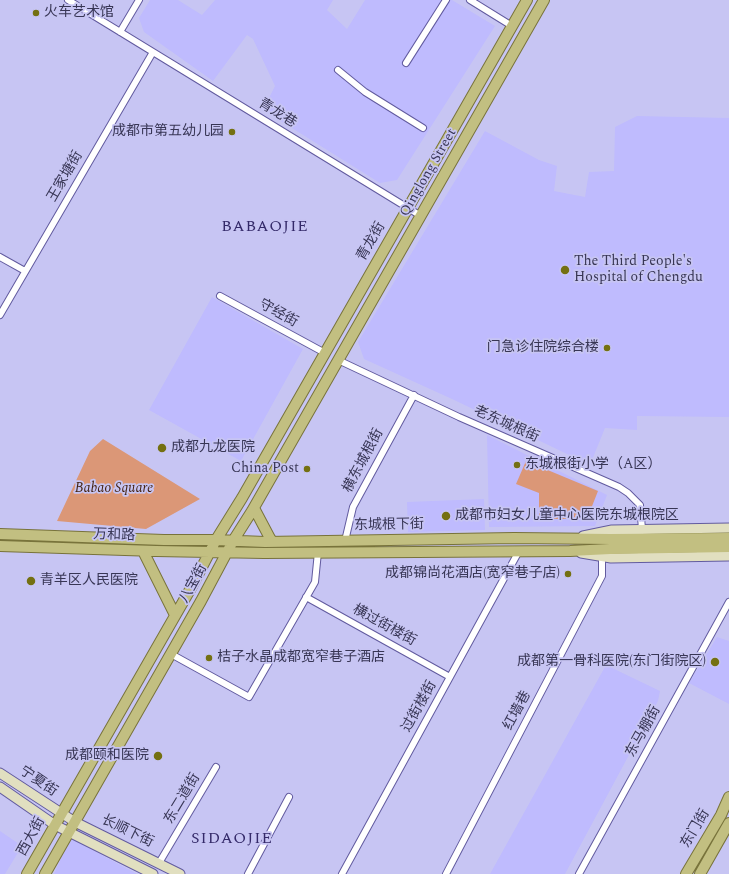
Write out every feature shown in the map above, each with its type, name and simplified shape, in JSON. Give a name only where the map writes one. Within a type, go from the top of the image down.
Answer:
[{"type":"main road","name":"青龙街","points":[[325,353],[527,0]]},
{"type":"main road","name":"Qinglong Street","points":[[338,360],[544,0]]},
{"type":"main road","name":"八宝街","points":[[61,814],[175,615],[209,552],[242,498],[325,353]]},
{"type":"main road","name":"八宝街","points":[[75,822],[233,541],[254,508],[338,360]]},
{"type":"main road","points":[[254,508],[272,542]]},
{"type":"main road","name":"东城根下街","points":[[216,540],[272,542],[514,538],[569,539],[612,530],[729,528]]},
{"type":"main road","name":"万和路","points":[[0,534],[164,540],[216,540]]},
{"type":"main road","points":[[569,539],[729,538]]},
{"type":"main road","name":"万和路","points":[[0,546],[143,551],[228,552]]},
{"type":"main road","points":[[570,551],[610,549],[729,548]]},
{"type":"main road","points":[[143,551],[175,615]]},
{"type":"main road","name":"东城根下街","points":[[228,552],[570,551],[611,558],[729,556]]},
{"type":"main road","name":"宁夏街","points":[[0,773],[61,814]]},
{"type":"main road","name":"宁夏街","points":[[0,787],[55,825]]},
{"type":"main road","name":"东门街","points":[[686,874],[721,815],[729,797]]},
{"type":"main road","name":"长顺下街","points":[[61,814],[180,874]]},
{"type":"main road","name":"西大街","points":[[27,874],[61,814]]},
{"type":"main road","points":[[45,874],[75,822]]},
{"type":"main road","name":"东门街","points":[[700,874],[729,824]]},
{"type":"main road","name":"长顺下街","points":[[55,825],[153,874]]},
{"type":"street","name":"青龙巷","points":[[68,0],[421,216]]},
{"type":"street","points":[[120,32],[139,0]]},
{"type":"street","points":[[406,63],[446,0]]},
{"type":"street","points":[[470,0],[512,26]]},
{"type":"street","name":"王家塘街","points":[[0,314],[153,52]]},
{"type":"street","points":[[338,70],[365,92],[423,128]]},
{"type":"street","points":[[0,257],[25,271]]},
{"type":"street","name":"守经街","points":[[220,296],[325,353]]},
{"type":"street","name":"老东城根街","points":[[338,360],[459,417],[619,487],[628,493],[640,505],[642,529]]},
{"type":"street","name":"横东城根街","points":[[345,541],[353,507],[414,395]]},
{"type":"street","name":"过街楼街","points":[[342,874],[519,551]]},
{"type":"street","points":[[170,654],[249,697],[315,582],[318,552]]},
{"type":"street","name":"红墙巷","points":[[446,874],[602,576],[602,556]]},
{"type":"street","name":"横过街楼街","points":[[306,597],[450,677]]},
{"type":"street","name":"东马棚街","points":[[579,874],[729,602]]},
{"type":"street","name":"东二道街","points":[[159,863],[216,767]]},
{"type":"street","points":[[248,874],[289,796]]},
{"type":"shaded area","points":[[150,0],[178,0],[202,15],[215,0],[333,0],[327,10],[347,29],[365,0],[452,0],[495,26],[397,180],[380,183],[263,110],[275,86],[253,39],[247,35],[213,81],[144,32],[139,18]]},
{"type":"shaded area","name":"The Third People's Hospital of Chengdu","points":[[637,116],[729,118],[729,417],[637,416],[637,430],[605,428],[590,465],[364,359],[358,342],[485,131],[539,160],[557,166],[554,191],[585,197],[589,172],[614,171],[615,127]]},
{"type":"shaded area","points":[[212,297],[303,349],[241,461],[149,410]]},
{"type":"shaded area","name":"东城根街小学（A区）","points":[[487,435],[607,495],[595,526],[489,527]]},
{"type":"shaded area","name":"成都市妇女儿童中心医院东城根院区","points":[[484,499],[485,530],[408,532],[407,502]]},
{"type":"shaded area","name":"成都第一骨科医院(东门街院区)","points":[[717,637],[729,641],[729,704],[689,683]]},
{"type":"shaded area","points":[[606,665],[660,691],[658,701],[565,874],[490,874]]},
{"type":"shaded area","points":[[0,831],[22,846],[5,874],[0,874]]},
{"type":"shaded area","points":[[70,838],[137,874],[54,874]]},
{"type":"green space","name":"Babao Square","points":[[103,439],[200,499],[146,529],[57,521],[90,451]]},
{"type":"green space","points":[[526,461],[598,491],[587,519],[539,519],[539,493],[516,484]]},
{"type":"place","name":"火车艺术馆","points":[[36,13]]},
{"type":"place","name":"成都市第五幼儿园","points":[[232,132]]},
{"type":"place","name":"The Third People's Hospital of Chengdu","points":[[565,270]]},
{"type":"place","name":"门急诊住院综合楼","points":[[607,348]]},
{"type":"place","name":"成都九龙医院","points":[[162,448]]},
{"type":"place","name":"东城根街小学（A区）","points":[[517,465]]},
{"type":"place","name":"China Post","points":[[307,469]]},
{"type":"place","name":"成都市妇女儿童中心医院东城根院区","points":[[446,516]]},
{"type":"place","name":"成都锦尚花酒店(宽窄巷子店)","points":[[568,574]]},
{"type":"place","name":"青羊区人民医院","points":[[31,581]]},
{"type":"place","name":"桔子水晶成都宽窄巷子酒店","points":[[209,658]]},
{"type":"place","name":"成都第一骨科医院(东门街院区)","points":[[715,662]]},
{"type":"place","name":"成都颐和医院","points":[[158,756]]},
{"type":"district","name":"BABAOJIE","points":[[265,228]]},
{"type":"district","name":"SIDAOJIE","points":[[232,840]]}]
